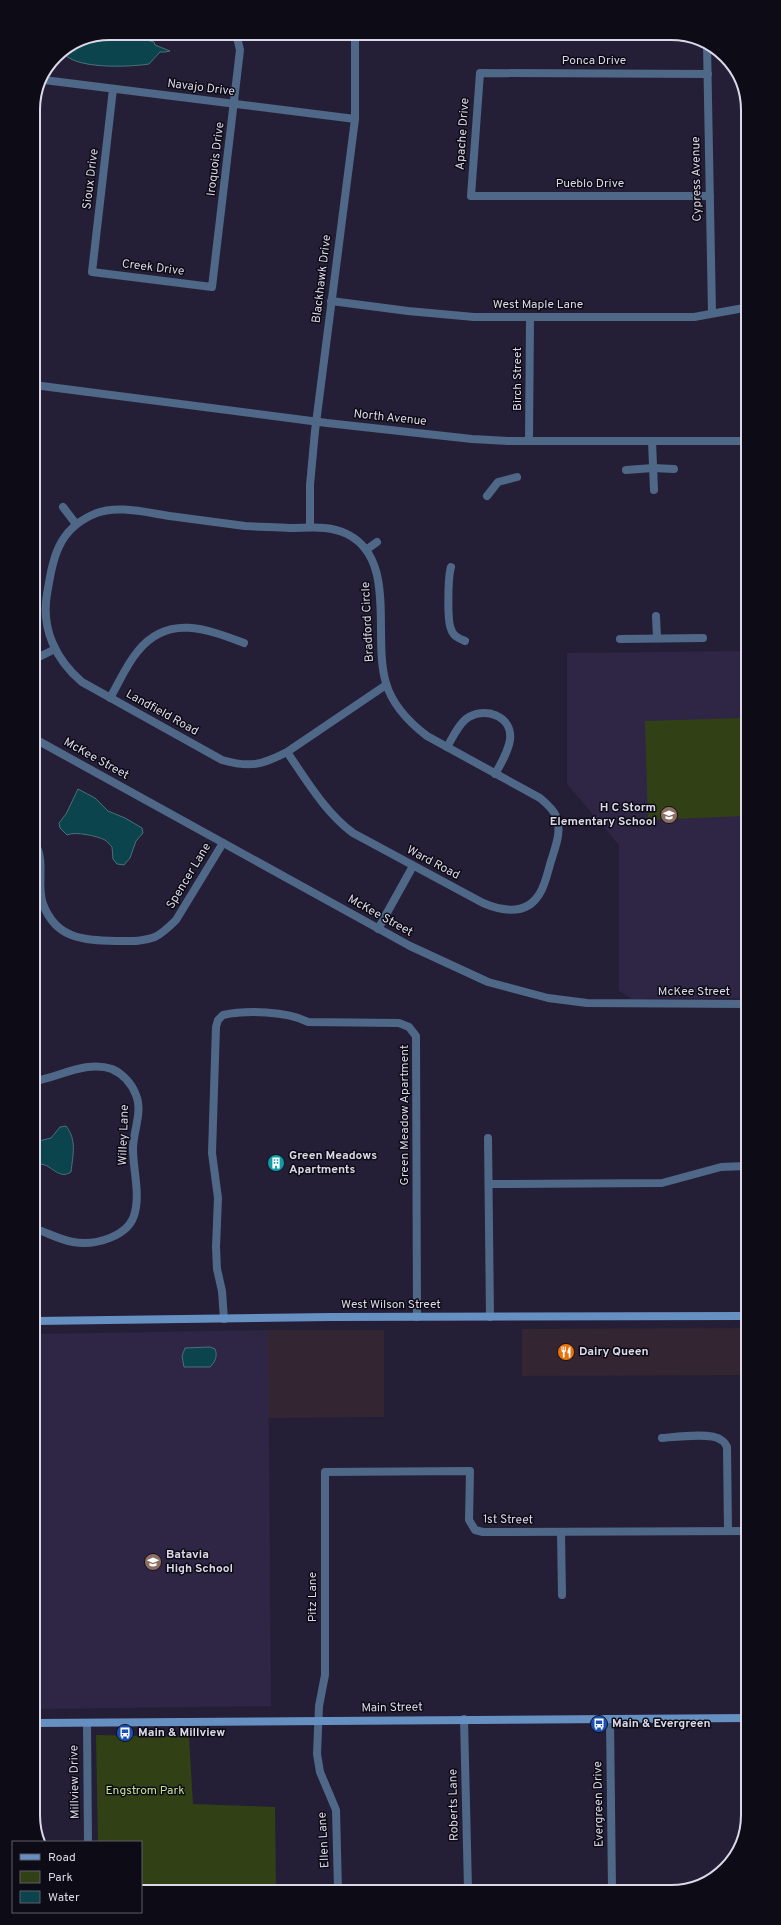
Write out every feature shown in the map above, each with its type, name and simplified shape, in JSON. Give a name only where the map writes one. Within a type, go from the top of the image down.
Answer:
[{"type":"main road","name":"West Wilson Street","points":[[40,1321],[417,1317],[741,1316]]},
{"type":"main road","name":"Main Street","points":[[40,1723],[741,1718]]},
{"type":"street","name":"Iroquois Drive","points":[[212,287],[235,104],[240,50],[238,40]]},
{"type":"street","name":"Blackhawk Drive","points":[[310,527],[310,484],[316,421],[355,118],[355,40]]},
{"type":"street","name":"Cypress Avenue","points":[[707,50],[712,313]]},
{"type":"street","name":"Ponca Drive","points":[[480,73],[708,74]]},
{"type":"street","name":"Apache Drive","points":[[471,196],[480,73]]},
{"type":"street","name":"Navajo Drive","points":[[46,80],[355,118]]},
{"type":"street","name":"Sioux Drive","points":[[92,272],[113,89]]},
{"type":"street","name":"Pueblo Drive","points":[[471,196],[710,196]]},
{"type":"street","name":"Creek Drive","points":[[92,272],[212,287]]},
{"type":"street","name":"West Maple Lane","points":[[331,301],[408,311],[474,317],[673,318],[694,317],[741,308]]},
{"type":"street","name":"Birch Street","points":[[529,441],[530,318]]},
{"type":"street","name":"North Avenue","points":[[40,386],[316,421],[472,439],[529,441],[741,441]]},
{"type":"street","points":[[652,441],[654,490]]},
{"type":"street","points":[[626,470],[653,468],[674,469]]},
{"type":"street","points":[[487,496],[498,482],[517,477]]},
{"type":"street","points":[[63,507],[77,524]]},
{"type":"street","name":"Bradford Circle","points":[[77,524],[93,514],[117,510],[246,526],[328,527],[338,530],[358,540],[373,560],[377,573],[379,588],[381,654],[386,685],[394,700],[408,720],[427,736],[548,804],[556,816],[558,835]]},
{"type":"street","name":"Landfield Road","points":[[77,524],[62,538],[53,561],[46,599],[48,630],[55,649],[72,673],[82,682],[222,760],[239,765],[252,766],[270,761],[288,752],[386,685]]},
{"type":"street","points":[[366,550],[377,542]]},
{"type":"street","points":[[451,567],[449,576],[450,628],[455,637],[465,641]]},
{"type":"street","points":[[656,616],[657,638]]},
{"type":"street","points":[[110,698],[138,651],[147,642],[168,630],[193,627],[220,634],[244,643]]},
{"type":"street","points":[[620,639],[703,638]]},
{"type":"street","points":[[40,656],[55,649]]},
{"type":"street","points":[[447,747],[465,719],[477,713],[489,712],[503,719],[508,728],[510,738],[496,774]]},
{"type":"street","name":"McKee Street","points":[[40,742],[378,929],[488,982],[548,998],[587,1003],[630,1005],[741,1004]]},
{"type":"street","name":"Ward Road","points":[[288,752],[323,803],[343,825],[353,833],[483,903],[507,911],[529,905],[539,895],[558,835]]},
{"type":"street","name":"Spencer Lane","points":[[40,885],[46,912],[60,928],[68,934],[84,940],[134,942],[155,936],[167,929],[176,920],[223,843]]},
{"type":"street","points":[[378,929],[413,866]]},
{"type":"street","name":"Green Meadow Apartment","points":[[224,1319],[217,1269],[216,1247],[218,1198],[212,1153],[216,1027],[218,1020],[223,1015],[265,1013],[295,1016],[308,1022],[399,1023],[409,1027],[416,1036],[417,1317]]},
{"type":"street","name":"Willey Lane","points":[[40,1080],[93,1066],[112,1070],[120,1074],[132,1087],[138,1103],[138,1114],[133,1148],[136,1199],[135,1213],[130,1225],[117,1235],[103,1240],[85,1242],[65,1240],[40,1231]]},
{"type":"street","points":[[488,1138],[490,1184],[490,1317]]},
{"type":"street","points":[[490,1184],[662,1183],[721,1167],[741,1166]]},
{"type":"street","points":[[662,1438],[701,1436],[715,1437],[721,1439],[727,1447],[728,1531]]},
{"type":"street","name":"1st Street","points":[[324,1472],[470,1471],[469,1520],[475,1530],[483,1532],[741,1531]]},
{"type":"street","name":"Pitz Lane","points":[[318,1721],[325,1675],[324,1472]]},
{"type":"street","points":[[561,1532],[562,1595]]},
{"type":"street","name":"Roberts Lane","points":[[464,1719],[468,1885]]},
{"type":"street","name":"Evergreen Drive","points":[[610,1719],[612,1885]]},
{"type":"street","name":"Ellen Lane","points":[[318,1721],[317,1754],[320,1772],[336,1810],[338,1885]]},
{"type":"street","name":"Millview Drive","points":[[87,1723],[88,1841]]},
{"type":"shaded area","name":"H C Storm Elementary School","points":[[741,651],[741,998],[632,999],[619,991],[619,845],[567,784],[567,653]]},
{"type":"shaded area","points":[[741,1328],[741,1375],[522,1376],[522,1329]]},
{"type":"shaded area","points":[[268,1330],[384,1330],[384,1417],[268,1418]]},
{"type":"shaded area","name":"Batavia High School","points":[[268,1330],[271,1706],[40,1709],[40,1334]]},
{"type":"green space","points":[[741,718],[741,816],[648,820],[645,721]]},
{"type":"green space","name":"Engstrom Park","points":[[96,1735],[189,1737],[193,1804],[275,1807],[276,1885],[142,1885],[142,1841],[98,1841]]},
{"type":"water","points":[[110,40],[146,40],[154,42],[155,45],[170,51],[160,52],[149,64],[129,66],[102,66],[77,61],[66,55],[79,47],[96,41]]},
{"type":"water","points":[[78,789],[95,798],[108,811],[125,818],[142,828],[143,833],[136,841],[130,858],[124,865],[117,864],[113,859],[112,847],[105,840],[86,834],[67,835],[60,828],[59,823],[66,814]]},
{"type":"water","points":[[66,1126],[73,1142],[71,1172],[67,1174],[58,1173],[45,1165],[40,1164],[40,1141],[51,1138],[60,1127]]},
{"type":"water","points":[[210,1347],[215,1349],[216,1356],[215,1361],[210,1367],[184,1367],[182,1356],[185,1348]]},
{"type":"place","name":"H C Storm Elementary School","points":[[669,815]]},
{"type":"place","name":"Green Meadows Apartments","points":[[276,1163]]},
{"type":"place","name":"Dairy Queen","points":[[566,1352]]},
{"type":"place","name":"Batavia High School","points":[[153,1562]]},
{"type":"place","name":"Main & Evergreen","points":[[599,1724]]},
{"type":"place","name":"Main & Millview","points":[[125,1733]]}]
